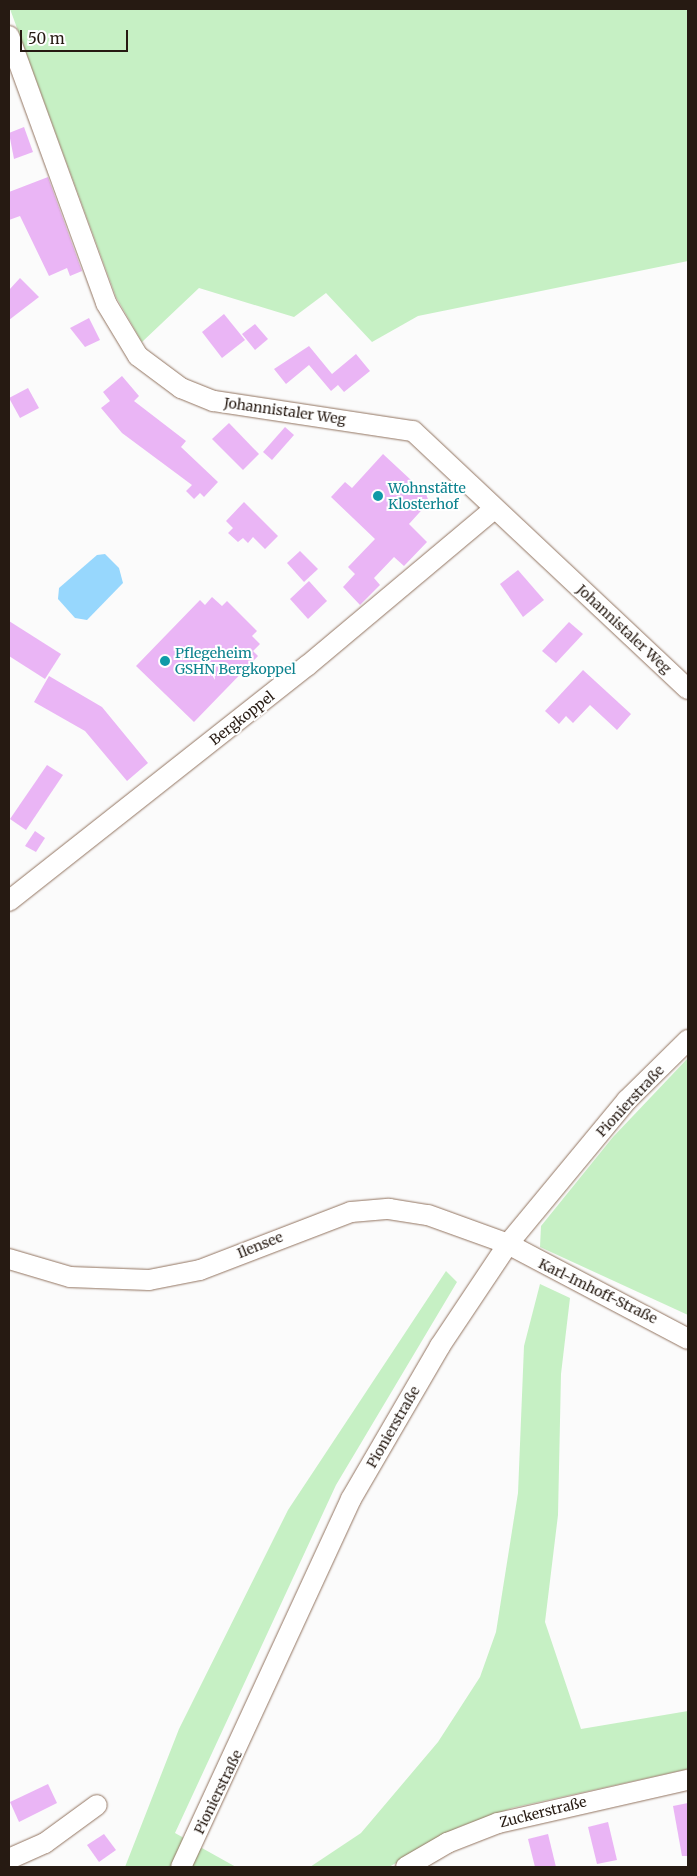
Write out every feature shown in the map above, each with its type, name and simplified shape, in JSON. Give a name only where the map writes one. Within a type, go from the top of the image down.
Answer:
[{"type":"street","name":"Johannistaler Weg","points":[[9,36],[106,303],[138,356],[181,388],[214,401],[413,431],[493,510],[688,689]]},
{"type":"street","name":"Bergkoppel","points":[[9,901],[307,666],[493,510]]},
{"type":"street","name":"Pionierstraße","points":[[181,1867],[352,1499],[440,1346],[508,1244],[627,1100],[688,1040]]},
{"type":"street","name":"Ilensee","points":[[9,1259],[70,1277],[149,1280],[200,1270],[351,1212],[389,1209],[428,1215],[508,1244]]},
{"type":"street","name":"Karl-Imhoff-Straße","points":[[508,1244],[688,1340]]},
{"type":"street","name":"Zuckerstraße","points":[[406,1867],[447,1843],[498,1823],[688,1780]]},
{"type":"street","points":[[9,1859],[45,1843],[97,1805]]},
{"type":"green space","points":[[10,9],[688,9],[688,261],[418,316],[372,342],[326,293],[294,317],[199,288],[142,342],[116,297]]},
{"type":"green space","points":[[688,1058],[688,1315],[540,1247],[541,1226],[613,1137]]},
{"type":"green space","points":[[446,1271],[457,1282],[336,1485],[175,1833],[236,1867],[125,1867],[179,1729],[288,1510]]},
{"type":"green space","points":[[540,1284],[570,1298],[561,1374],[558,1515],[545,1622],[581,1729],[688,1711],[688,1769],[512,1808],[459,1827],[389,1867],[310,1867],[361,1833],[438,1742],[480,1677],[496,1632],[518,1493],[524,1346]]},
{"type":"water","points":[[105,554],[119,568],[123,583],[87,620],[75,618],[58,599],[59,588],[97,555]]},
{"type":"building","points":[[24,127],[33,152],[14,159],[9,133]]},
{"type":"building","points":[[48,177],[82,271],[70,276],[67,268],[49,276],[20,216],[9,220],[9,192]]},
{"type":"building","points":[[20,278],[39,297],[9,320],[9,290]]},
{"type":"building","points":[[224,314],[245,340],[222,358],[202,332]]},
{"type":"building","points":[[89,318],[100,340],[85,347],[70,328]]},
{"type":"building","points":[[255,324],[268,339],[255,350],[242,334]]},
{"type":"building","points":[[309,346],[332,374],[356,354],[370,371],[344,392],[338,385],[331,391],[309,365],[286,384],[274,369]]},
{"type":"building","points":[[122,376],[139,396],[134,401],[186,441],[181,447],[218,482],[204,497],[200,493],[194,499],[186,491],[192,485],[122,433],[101,408],[110,401],[103,392]]},
{"type":"building","points":[[28,388],[39,408],[20,418],[9,398]]},
{"type":"building","points":[[229,423],[259,454],[243,470],[212,439]]},
{"type":"building","points":[[285,427],[294,435],[272,460],[263,452]]},
{"type":"building","points":[[383,454],[426,494],[429,502],[409,524],[427,542],[404,566],[394,557],[374,578],[380,585],[360,605],[343,587],[355,574],[348,567],[375,539],[331,497],[345,482],[352,488]]},
{"type":"building","points":[[244,502],[278,536],[265,549],[253,537],[248,543],[243,538],[238,542],[228,533],[233,528],[226,521]]},
{"type":"building","points":[[300,551],[318,569],[304,582],[287,563]]},
{"type":"building","points":[[518,570],[544,600],[523,617],[500,584]]},
{"type":"building","points":[[309,581],[327,601],[308,619],[290,599]]},
{"type":"building","name":"Pflegeheim GSHN Bergkoppel","points":[[212,597],[222,606],[227,601],[257,631],[252,636],[260,644],[253,651],[258,656],[194,722],[136,666],[200,600],[205,605]]},
{"type":"building","points":[[9,621],[61,654],[45,679],[9,656]]},
{"type":"building","points":[[569,622],[583,634],[556,663],[542,651]]},
{"type":"building","points":[[583,670],[631,714],[617,730],[590,705],[573,723],[566,716],[559,724],[545,711]]},
{"type":"building","points":[[49,676],[102,707],[148,763],[127,781],[85,731],[34,702]]},
{"type":"building","points":[[47,765],[63,775],[26,830],[10,819]]},
{"type":"building","points":[[35,831],[45,838],[36,852],[25,846]]},
{"type":"building","points":[[48,1784],[57,1803],[19,1822],[10,1802]]},
{"type":"building","points":[[688,1803],[688,1856],[682,1856],[673,1806]]},
{"type":"building","points":[[608,1822],[617,1860],[597,1864],[588,1827]]},
{"type":"building","points":[[104,1834],[116,1850],[99,1862],[87,1845]]},
{"type":"building","points":[[548,1834],[556,1867],[535,1867],[528,1839]]},
{"type":"place","name":"Wohnstätte Klosterhof","points":[[378,496]]},
{"type":"place","name":"Pflegeheim GSHN Bergkoppel","points":[[165,661]]}]
